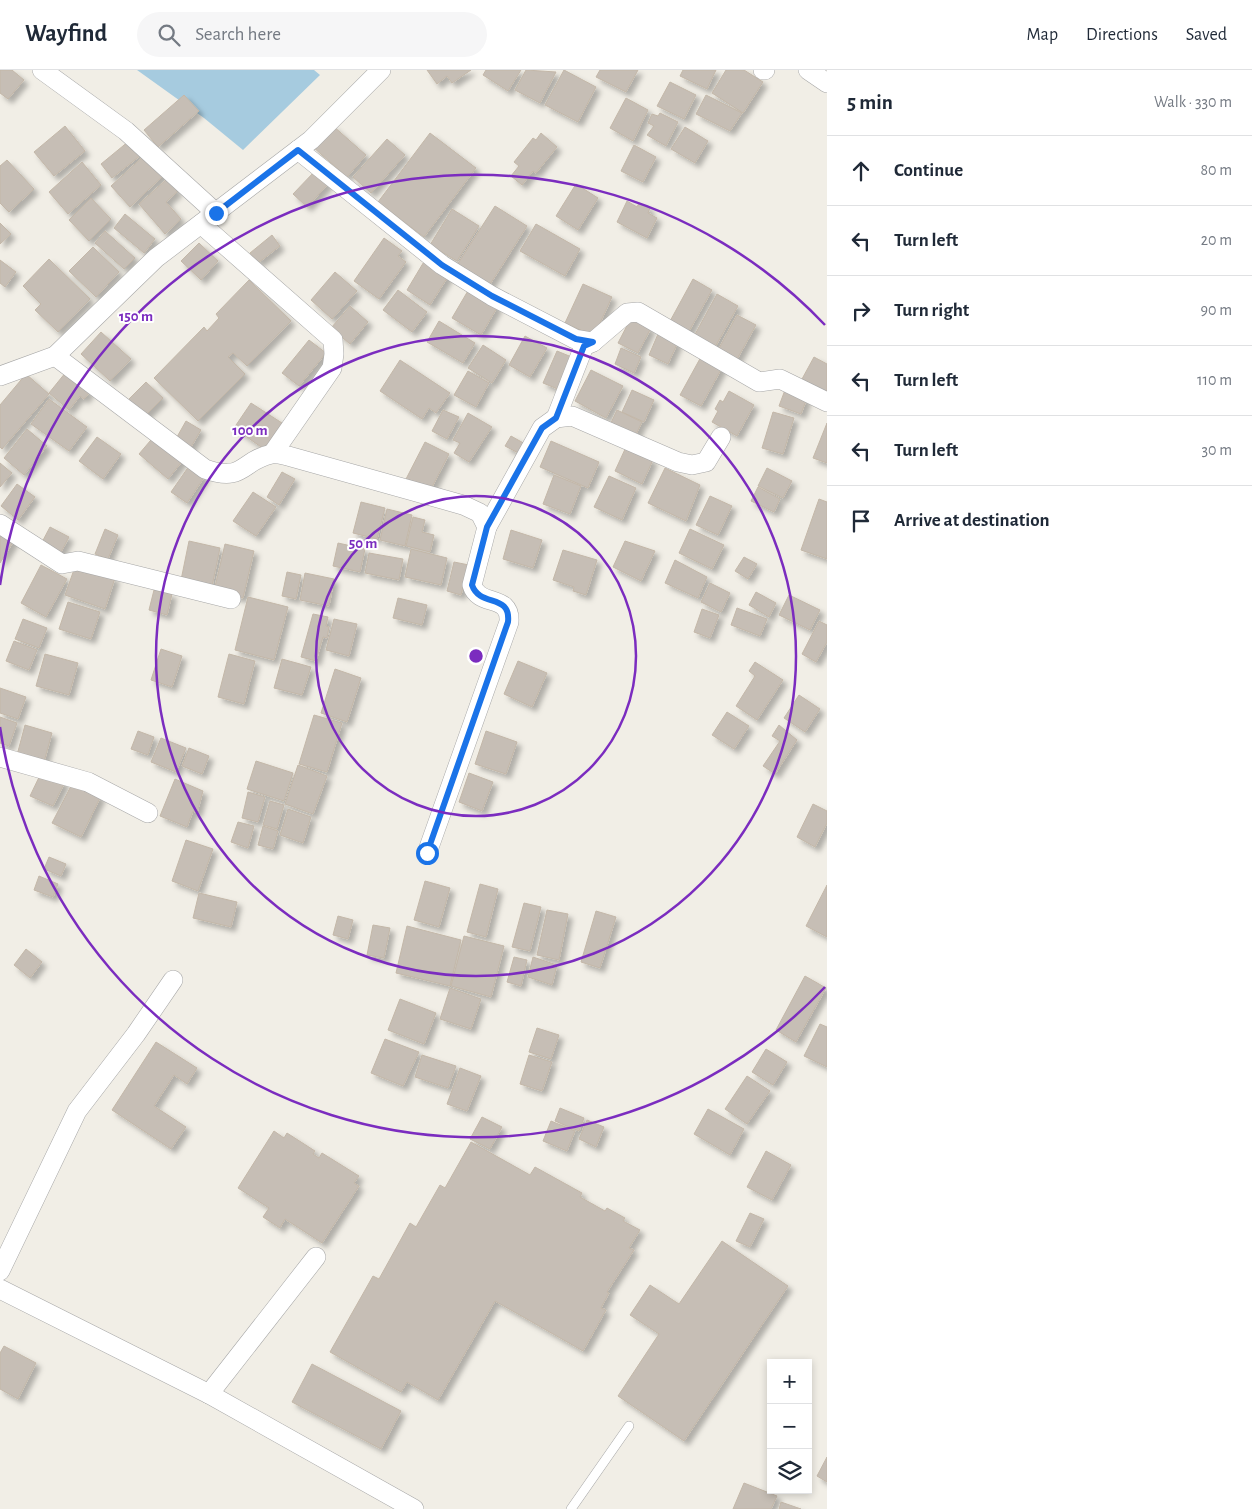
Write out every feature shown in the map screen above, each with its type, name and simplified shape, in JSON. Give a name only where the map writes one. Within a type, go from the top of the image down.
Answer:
[{"type":"street","points":[[42,70],[126,131],[209,219],[333,340],[334,354],[332,368],[273,453],[237,473],[221,475],[205,469],[55,356]]},
{"type":"street","points":[[0,376],[55,356],[156,258],[311,140],[381,70]]},
{"type":"street","points":[[808,70],[827,83]]},
{"type":"street","points":[[298,150],[442,265],[492,296],[576,339],[593,342]]},
{"type":"street","points":[[556,418],[584,346],[593,342],[627,313],[638,312],[652,317],[759,382],[780,379],[827,402]]},
{"type":"street","points":[[427,853],[508,622],[509,612],[505,606],[480,596],[474,592],[472,585],[487,527],[542,428],[556,418],[572,416],[678,462],[692,465],[706,462],[721,437]]},
{"type":"street","points":[[273,453],[463,505],[480,513],[487,527]]},
{"type":"street","points":[[0,524],[62,564],[78,561],[231,599]]},
{"type":"street","points":[[0,757],[88,782],[148,813]]},
{"type":"street","points":[[0,1271],[77,1110],[136,1034],[173,980]]},
{"type":"street","points":[[209,1394],[316,1257]]},
{"type":"street","points":[[0,1289],[209,1394],[414,1509]]},
{"type":"lane","points":[[572,1509],[629,1426]]},
{"type":"water","points":[[137,70],[314,70],[320,75],[243,150],[204,118]]},
{"type":"building","points":[[0,70],[12,70],[24,80],[8,99],[0,93]]},
{"type":"building","points":[[427,70],[471,70],[452,83],[447,76],[437,84]]},
{"type":"building","points":[[486,70],[521,70],[508,91],[483,75]]},
{"type":"building","points":[[526,70],[556,72],[540,103],[515,90]]},
{"type":"building","points":[[564,70],[596,87],[578,122],[545,105]]},
{"type":"building","points":[[600,70],[638,70],[626,92],[596,77]]},
{"type":"building","points":[[683,70],[716,70],[707,89],[680,76]]},
{"type":"building","points":[[726,70],[744,70],[763,82],[743,113],[712,93]]},
{"type":"building","points":[[670,82],[696,95],[684,119],[657,106]]},
{"type":"building","points":[[184,95],[199,111],[158,147],[144,130]]},
{"type":"building","points":[[706,95],[742,113],[730,131],[696,114]]},
{"type":"building","points":[[626,98],[648,110],[633,141],[610,128]]},
{"type":"building","points":[[660,113],[678,122],[666,146],[647,135],[654,126],[648,123],[652,114],[658,116]]},
{"type":"building","points":[[332,125],[366,155],[347,177],[313,147]]},
{"type":"building","points":[[65,126],[85,151],[54,176],[34,152]]},
{"type":"building","points":[[685,127],[708,141],[695,163],[671,149]]},
{"type":"building","points":[[430,133],[476,168],[424,237],[378,202]]},
{"type":"building","points":[[541,133],[557,147],[536,173],[533,171],[522,185],[511,176],[519,166],[514,162],[533,138],[536,140]]},
{"type":"building","points":[[387,139],[405,155],[371,193],[353,177]]},
{"type":"building","points":[[129,141],[141,155],[112,178],[101,164]]},
{"type":"building","points":[[634,145],[656,157],[643,182],[621,171]]},
{"type":"building","points":[[146,154],[165,174],[130,207],[111,186]]},
{"type":"building","points":[[7,160],[34,189],[9,212],[0,203],[0,166]]},
{"type":"building","points":[[82,162],[101,185],[68,214],[49,192]]},
{"type":"building","points":[[315,171],[329,183],[307,207],[293,194]]},
{"type":"building","points":[[167,179],[178,191],[166,202],[181,219],[165,234],[139,204]]},
{"type":"building","points":[[576,184],[598,198],[578,230],[556,216]]},
{"type":"building","points":[[91,198],[111,219],[89,241],[69,220]]},
{"type":"building","points":[[627,201],[637,207],[639,203],[650,208],[648,213],[657,218],[647,238],[617,222]]},
{"type":"building","points":[[495,206],[527,226],[489,286],[457,265]]},
{"type":"building","points":[[452,209],[479,226],[457,261],[430,245]]},
{"type":"building","points":[[125,214],[155,239],[144,253],[114,228]]},
{"type":"building","points":[[0,223],[11,234],[0,244]]},
{"type":"building","points":[[536,224],[580,249],[565,276],[520,251]]},
{"type":"building","points":[[105,231],[135,258],[124,269],[95,243]]},
{"type":"building","points":[[272,235],[280,246],[258,263],[250,253]]},
{"type":"building","points":[[384,238],[402,251],[398,256],[406,262],[379,299],[354,281]]},
{"type":"building","points":[[199,243],[218,261],[201,280],[181,261]]},
{"type":"building","points":[[93,247],[119,272],[96,297],[69,271]]},
{"type":"building","points":[[49,259],[90,299],[58,332],[35,310],[41,304],[23,286]]},
{"type":"building","points":[[0,260],[16,272],[5,287],[0,283]]},
{"type":"building","points":[[425,260],[449,275],[430,305],[407,290]]},
{"type":"building","points":[[335,272],[357,291],[332,319],[311,300]]},
{"type":"building","points":[[693,279],[712,290],[688,333],[669,323]]},
{"type":"building","points":[[249,280],[291,321],[247,366],[233,353],[228,357],[245,374],[198,421],[154,378],[204,327],[207,331],[219,318],[216,314]]},
{"type":"building","points":[[583,284],[612,297],[594,336],[565,323]]},
{"type":"building","points":[[469,289],[498,306],[481,335],[452,318]]},
{"type":"building","points":[[398,290],[427,312],[412,332],[383,310]]},
{"type":"building","points":[[717,294],[738,306],[714,349],[693,338]]},
{"type":"building","points":[[350,306],[368,322],[350,344],[331,328]]},
{"type":"building","points":[[737,315],[756,325],[735,363],[717,352]]},
{"type":"building","points":[[631,318],[651,328],[638,353],[618,343]]},
{"type":"building","points":[[439,321],[475,343],[463,363],[427,342]]},
{"type":"building","points":[[101,332],[131,359],[110,381],[81,354]]},
{"type":"building","points":[[658,334],[678,342],[668,364],[649,355]]},
{"type":"building","points":[[525,336],[547,348],[530,377],[509,365]]},
{"type":"building","points":[[309,340],[326,353],[299,386],[282,373]]},
{"type":"building","points":[[483,345],[506,360],[492,383],[468,368]]},
{"type":"building","points":[[621,348],[641,357],[634,373],[615,364]]},
{"type":"building","points":[[557,351],[579,360],[565,392],[543,383]]},
{"type":"building","points":[[702,355],[723,366],[701,406],[680,395]]},
{"type":"building","points":[[814,357],[827,364],[827,392],[802,379]]},
{"type":"building","points":[[400,360],[450,393],[436,413],[429,408],[422,419],[380,391]]},
{"type":"building","points":[[591,370],[623,386],[606,418],[575,401]]},
{"type":"building","points":[[468,371],[489,383],[476,407],[454,395]]},
{"type":"building","points":[[66,372],[90,392],[84,399],[80,396],[69,410],[49,393]]},
{"type":"building","points":[[26,374],[49,394],[2,449],[0,447],[0,405]]},
{"type":"building","points":[[146,382],[163,398],[144,417],[128,400]]},
{"type":"building","points":[[632,390],[654,400],[644,422],[622,412]]},
{"type":"building","points":[[785,390],[807,398],[801,414],[779,406]]},
{"type":"building","points":[[729,391],[754,405],[737,436],[712,422],[718,411],[715,409],[720,400],[723,402]]},
{"type":"building","points":[[49,399],[87,427],[69,451],[31,424]]},
{"type":"building","points":[[251,403],[282,423],[264,449],[234,428]]},
{"type":"building","points":[[443,410],[459,417],[447,439],[432,431]]},
{"type":"building","points":[[617,410],[642,422],[633,441],[608,429]]},
{"type":"building","points":[[773,412],[794,418],[783,454],[762,448]]},
{"type":"building","points":[[468,413],[492,427],[469,462],[454,453],[460,443],[453,440]]},
{"type":"building","points":[[186,421],[201,430],[188,452],[173,444]]},
{"type":"building","points":[[827,423],[827,463],[813,458]]},
{"type":"building","points":[[27,429],[47,446],[24,475],[4,458]]},
{"type":"building","points":[[156,434],[185,458],[168,479],[139,454]]},
{"type":"building","points":[[511,436],[527,445],[522,455],[505,446]]},
{"type":"building","points":[[97,437],[121,454],[103,479],[79,461]]},
{"type":"building","points":[[551,441],[599,462],[588,488],[540,467]]},
{"type":"building","points":[[425,442],[449,454],[429,493],[405,481]]},
{"type":"building","points":[[626,447],[653,460],[642,484],[615,471]]},
{"type":"building","points":[[0,463],[12,473],[0,487]]},
{"type":"building","points":[[189,466],[205,476],[187,503],[171,492]]},
{"type":"building","points":[[665,468],[700,485],[686,521],[648,503]]},
{"type":"building","points":[[767,468],[792,481],[783,498],[758,486]]},
{"type":"building","points":[[282,472],[295,479],[279,505],[267,497]]},
{"type":"building","points":[[554,475],[581,486],[570,514],[543,504]]},
{"type":"building","points":[[609,476],[636,488],[622,520],[594,507]]},
{"type":"building","points":[[17,484],[35,497],[18,520],[1,506]]},
{"type":"building","points":[[758,487],[780,499],[774,512],[751,501]]},
{"type":"building","points":[[253,492],[276,507],[256,536],[233,521]]},
{"type":"building","points":[[710,496],[732,506],[718,535],[696,525]]},
{"type":"building","points":[[819,499],[827,502],[827,559],[801,550]]},
{"type":"building","points":[[361,502],[385,508],[377,539],[353,533]]},
{"type":"building","points":[[387,509],[412,515],[405,546],[380,540]]},
{"type":"building","points":[[413,517],[425,520],[422,532],[434,535],[430,552],[406,546]]},
{"type":"building","points":[[50,527],[69,537],[59,556],[40,546]]},
{"type":"building","points":[[0,529],[15,539],[0,563]]},
{"type":"building","points":[[105,529],[118,535],[108,559],[95,554]]},
{"type":"building","points":[[690,529],[724,545],[712,569],[679,553]]},
{"type":"building","points":[[511,530],[542,540],[533,568],[503,559]]},
{"type":"building","points":[[189,541],[220,548],[211,591],[180,585]]},
{"type":"building","points":[[625,541],[655,551],[641,581],[613,567]]},
{"type":"building","points":[[338,543],[365,549],[360,572],[333,566]]},
{"type":"building","points":[[225,544],[254,551],[243,598],[214,591]]},
{"type":"building","points":[[411,549],[447,558],[441,585],[405,577]]},
{"type":"building","points":[[563,550],[597,560],[586,595],[573,591],[574,587],[553,580]]},
{"type":"building","points":[[369,553],[403,559],[399,580],[365,573]]},
{"type":"building","points":[[744,557],[757,564],[748,579],[735,571]]},
{"type":"building","points":[[675,560],[707,577],[698,598],[665,583]]},
{"type":"building","points":[[454,562],[469,565],[461,595],[447,591]]},
{"type":"building","points":[[76,564],[115,578],[105,609],[65,595]]},
{"type":"building","points":[[41,565],[67,579],[46,617],[21,603]]},
{"type":"building","points":[[287,572],[301,575],[296,599],[282,596]]},
{"type":"building","points":[[305,573],[334,579],[329,606],[300,600]]},
{"type":"building","points":[[710,583],[730,593],[721,612],[701,602]]},
{"type":"building","points":[[154,590],[172,594],[167,615],[149,610]]},
{"type":"building","points":[[756,592],[776,603],[769,617],[749,605]]},
{"type":"building","points":[[789,595],[820,610],[810,630],[779,615]]},
{"type":"building","points":[[248,597],[288,607],[274,660],[235,650]]},
{"type":"building","points":[[398,598],[427,605],[422,625],[393,618]]},
{"type":"building","points":[[68,602],[100,612],[91,639],[59,629]]},
{"type":"building","points":[[737,608],[767,619],[760,636],[731,625]]},
{"type":"building","points":[[702,609],[719,615],[710,638],[694,632]]},
{"type":"building","points":[[313,614],[328,617],[326,626],[329,627],[327,638],[323,637],[316,661],[301,657]]},
{"type":"building","points":[[23,619],[47,628],[39,648],[15,639]]},
{"type":"building","points":[[334,619],[357,624],[349,656],[326,650]]},
{"type":"building","points":[[819,621],[827,625],[827,642],[816,662],[802,654]]},
{"type":"building","points":[[14,641],[37,650],[29,670],[6,661]]},
{"type":"building","points":[[161,649],[182,656],[172,687],[151,680]]},
{"type":"building","points":[[45,654],[78,663],[69,695],[36,686]]},
{"type":"building","points":[[229,654],[255,661],[244,704],[218,697]]},
{"type":"building","points":[[282,659],[311,667],[302,695],[274,688]]},
{"type":"building","points":[[518,661],[547,673],[532,707],[504,694]]},
{"type":"building","points":[[755,662],[783,680],[757,720],[736,706],[755,676],[749,671]]},
{"type":"building","points":[[335,669],[361,678],[347,722],[321,713]]},
{"type":"building","points":[[0,688],[26,697],[18,719],[0,713]]},
{"type":"building","points":[[799,695],[820,709],[805,732],[784,718]]},
{"type":"building","points":[[727,712],[749,726],[734,749],[712,735]]},
{"type":"building","points":[[314,715],[342,723],[327,772],[299,764]]},
{"type":"building","points":[[0,717],[17,723],[9,746],[0,743]]},
{"type":"building","points":[[25,725],[52,733],[44,762],[17,755]]},
{"type":"building","points":[[779,725],[797,740],[775,774],[763,766],[780,741],[772,736]]},
{"type":"building","points":[[138,731],[154,737],[148,755],[131,749]]},
{"type":"building","points":[[486,731],[517,742],[506,774],[475,764]]},
{"type":"building","points":[[161,738],[186,748],[176,772],[151,762]]},
{"type":"building","points":[[189,748],[209,756],[202,774],[182,766]]},
{"type":"building","points":[[256,761],[293,773],[284,801],[247,789]]},
{"type":"building","points":[[298,765],[327,776],[313,814],[285,804]]},
{"type":"building","points":[[42,771],[65,782],[53,806],[30,796]]},
{"type":"building","points":[[469,773],[493,782],[482,811],[459,802]]},
{"type":"building","points":[[175,779],[203,791],[197,813],[193,811],[187,827],[160,816]]},
{"type":"building","points":[[73,782],[101,796],[81,837],[52,823]]},
{"type":"building","points":[[248,792],[265,797],[258,822],[242,818]]},
{"type":"building","points":[[270,801],[284,805],[277,829],[263,825]]},
{"type":"building","points":[[813,804],[827,811],[827,823],[815,847],[797,837]]},
{"type":"building","points":[[288,809],[311,817],[303,843],[280,835]]},
{"type":"building","points":[[238,822],[254,826],[248,848],[231,842]]},
{"type":"building","points":[[263,826],[278,831],[273,849],[258,845]]},
{"type":"building","points":[[186,840],[213,849],[198,891],[172,881]]},
{"type":"building","points":[[49,857],[66,864],[61,876],[44,869]]},
{"type":"building","points":[[39,876],[58,884],[53,897],[34,890]]},
{"type":"building","points":[[425,881],[450,888],[439,927],[414,920]]},
{"type":"building","points":[[480,884],[498,889],[486,937],[467,932]]},
{"type":"building","points":[[827,885],[827,937],[806,926]]},
{"type":"building","points":[[199,893],[237,902],[231,927],[193,918]]},
{"type":"building","points":[[524,903],[541,907],[530,951],[512,947]]},
{"type":"building","points":[[547,910],[568,914],[559,960],[537,955]]},
{"type":"building","points":[[596,911],[616,917],[600,968],[581,962]]},
{"type":"building","points":[[338,916],[353,920],[348,939],[333,935]]},
{"type":"building","points":[[373,925],[390,928],[384,958],[367,955]]},
{"type":"building","points":[[407,926],[461,940],[450,986],[396,973]]},
{"type":"building","points":[[464,936],[504,946],[491,997],[451,986]]},
{"type":"building","points":[[26,949],[42,962],[30,978],[14,965]]},
{"type":"building","points":[[514,957],[527,960],[521,986],[507,982]]},
{"type":"building","points":[[533,957],[557,965],[552,985],[528,977]]},
{"type":"building","points":[[805,976],[826,988],[796,1042],[776,1030]]},
{"type":"building","points":[[450,988],[481,999],[471,1029],[440,1019]]},
{"type":"building","points":[[400,999],[436,1013],[424,1044],[388,1030]]},
{"type":"building","points":[[820,1024],[827,1027],[827,1067],[804,1056]]},
{"type":"building","points":[[537,1028],[559,1035],[551,1059],[529,1052]]},
{"type":"building","points":[[385,1039],[419,1052],[403,1086],[371,1073]]},
{"type":"building","points":[[156,1042],[197,1068],[187,1084],[174,1075],[154,1106],[186,1127],[171,1149],[112,1110]]},
{"type":"building","points":[[766,1049],[787,1062],[773,1085],[752,1072]]},
{"type":"building","points":[[422,1055],[456,1066],[448,1088],[415,1077]]},
{"type":"building","points":[[529,1055],[552,1062],[542,1091],[520,1084]]},
{"type":"building","points":[[460,1068],[481,1076],[467,1111],[447,1104]]},
{"type":"building","points":[[747,1076],[770,1091],[747,1124],[725,1109]]},
{"type":"building","points":[[560,1108],[584,1118],[579,1131],[555,1121]]},
{"type":"building","points":[[708,1109],[744,1129],[730,1155],[694,1134]]},
{"type":"building","points":[[482,1117],[502,1127],[490,1149],[470,1139]]},
{"type":"building","points":[[587,1120],[604,1127],[596,1147],[579,1139]]},
{"type":"building","points":[[551,1121],[575,1131],[567,1151],[543,1141]]},
{"type":"building","points":[[274,1131],[284,1138],[287,1133],[315,1151],[313,1154],[319,1158],[322,1153],[359,1176],[354,1183],[359,1186],[322,1243],[285,1219],[280,1228],[263,1217],[269,1208],[238,1188]]},
{"type":"building","points":[[471,1142],[530,1175],[535,1167],[582,1193],[580,1197],[605,1211],[607,1208],[625,1218],[623,1221],[640,1230],[629,1248],[634,1250],[607,1292],[609,1293],[601,1308],[606,1310],[583,1351],[495,1301],[438,1400],[407,1382],[401,1392],[330,1352],[373,1276],[379,1279],[410,1223],[416,1227],[440,1185],[445,1188]]},
{"type":"building","points":[[766,1151],[791,1165],[772,1200],[747,1187]]},
{"type":"building","points":[[750,1213],[764,1219],[750,1247],[736,1241]]},
{"type":"building","points":[[722,1241],[788,1286],[684,1441],[618,1396],[659,1334],[630,1315],[650,1285],[679,1304]]},
{"type":"building","points":[[4,1346],[36,1363],[18,1399],[0,1389],[0,1353]]},
{"type":"building","points":[[312,1364],[401,1411],[381,1449],[292,1402]]},
{"type":"building","points":[[827,1457],[827,1482],[817,1476]]},
{"type":"building","points":[[744,1483],[767,1492],[767,1494],[777,1496],[771,1509],[733,1509]]},
{"type":"building","points":[[781,1502],[801,1509],[779,1509]]},
{"type":"route","points":[[216,213],[298,150],[442,265],[492,296],[576,339],[593,342],[584,346],[556,418],[542,428],[487,527],[472,585],[474,592],[480,596],[505,606],[509,612],[508,622],[427,853]]}]
